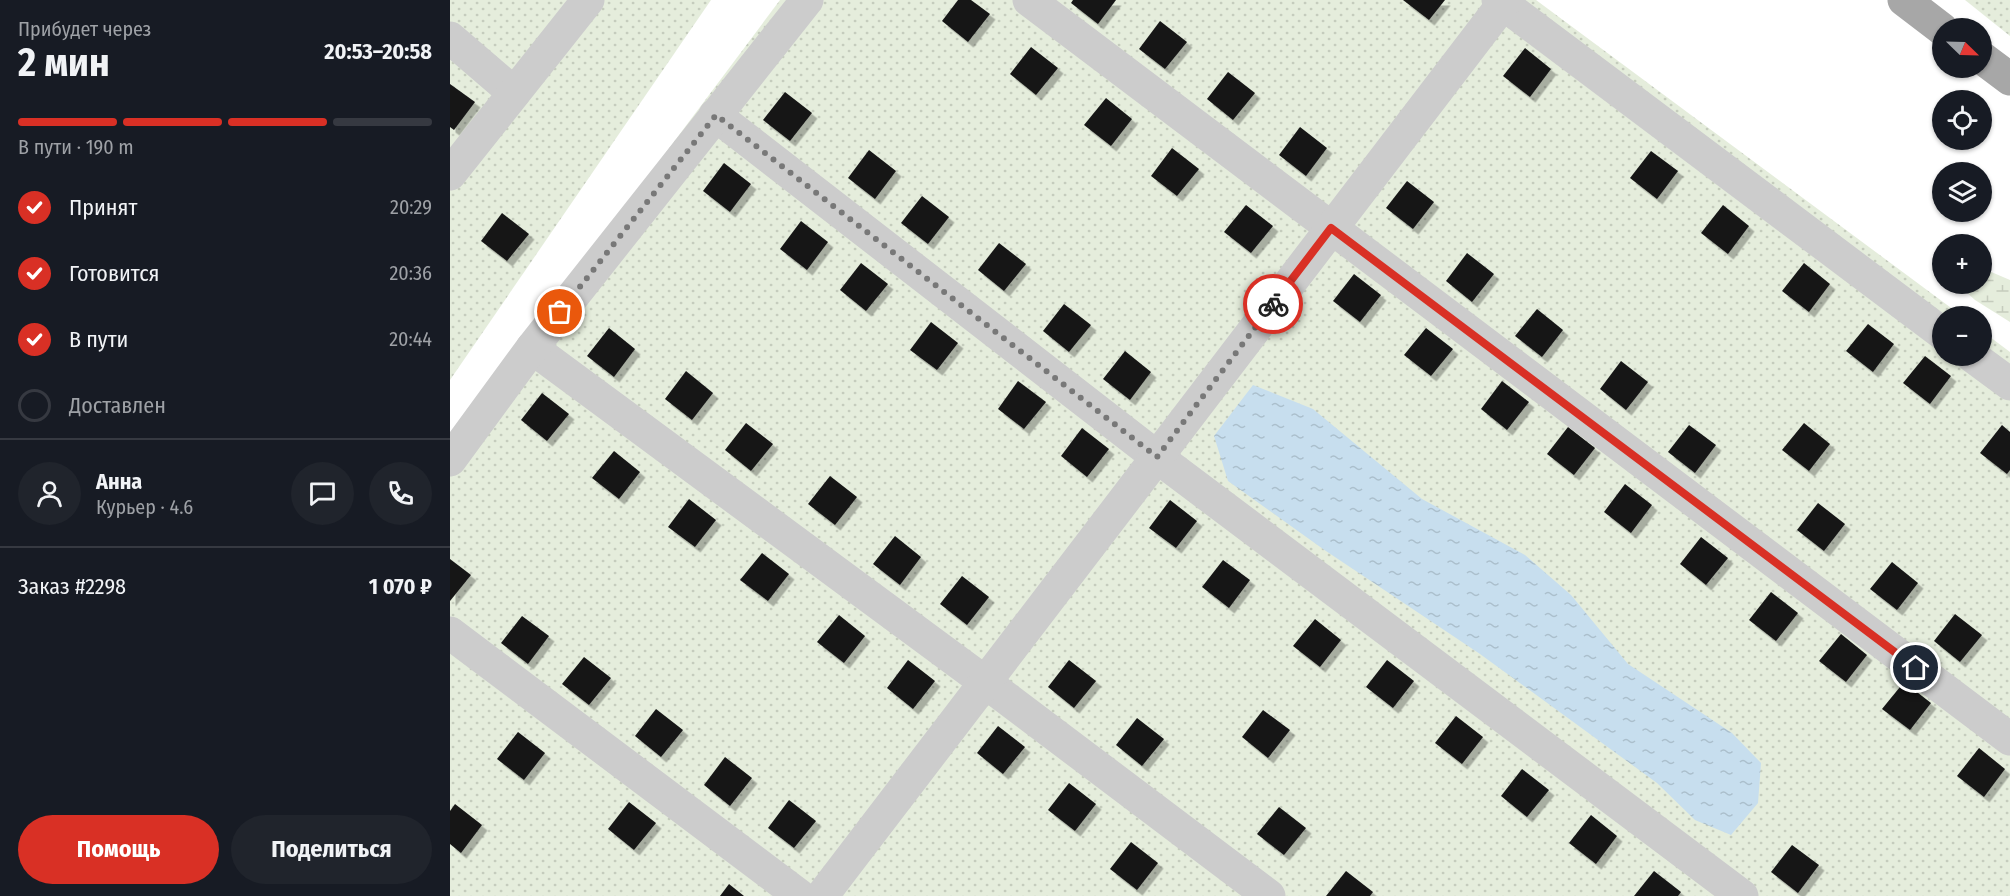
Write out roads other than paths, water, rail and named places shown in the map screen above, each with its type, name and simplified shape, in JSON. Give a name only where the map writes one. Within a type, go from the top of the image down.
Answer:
[{"type":"main road","points":[[1904,0],[1932,21]]},
{"type":"main road","points":[[1992,66],[2010,79]]},
{"type":"lane","points":[[450,174],[588,0]]},
{"type":"lane","points":[[450,460],[532,348],[807,0]]},
{"type":"lane","points":[[1029,0],[2010,739]]},
{"type":"lane","points":[[822,896],[1502,1],[1932,325]]},
{"type":"lane","points":[[450,38],[514,93]]},
{"type":"lane","points":[[716,115],[1157,457],[1742,896]]},
{"type":"lane","points":[[532,348],[985,682],[1269,896]]},
{"type":"lane","points":[[1986,366],[2010,384]]},
{"type":"lane","points":[[450,633],[800,896]]},
{"type":"water","points":[[1253,385],[1313,409],[1422,499],[1525,555],[1571,595],[1628,664],[1732,733],[1761,763],[1758,803],[1731,835],[1695,820],[1657,783],[1480,654],[1323,549],[1228,481],[1214,436]]}]
